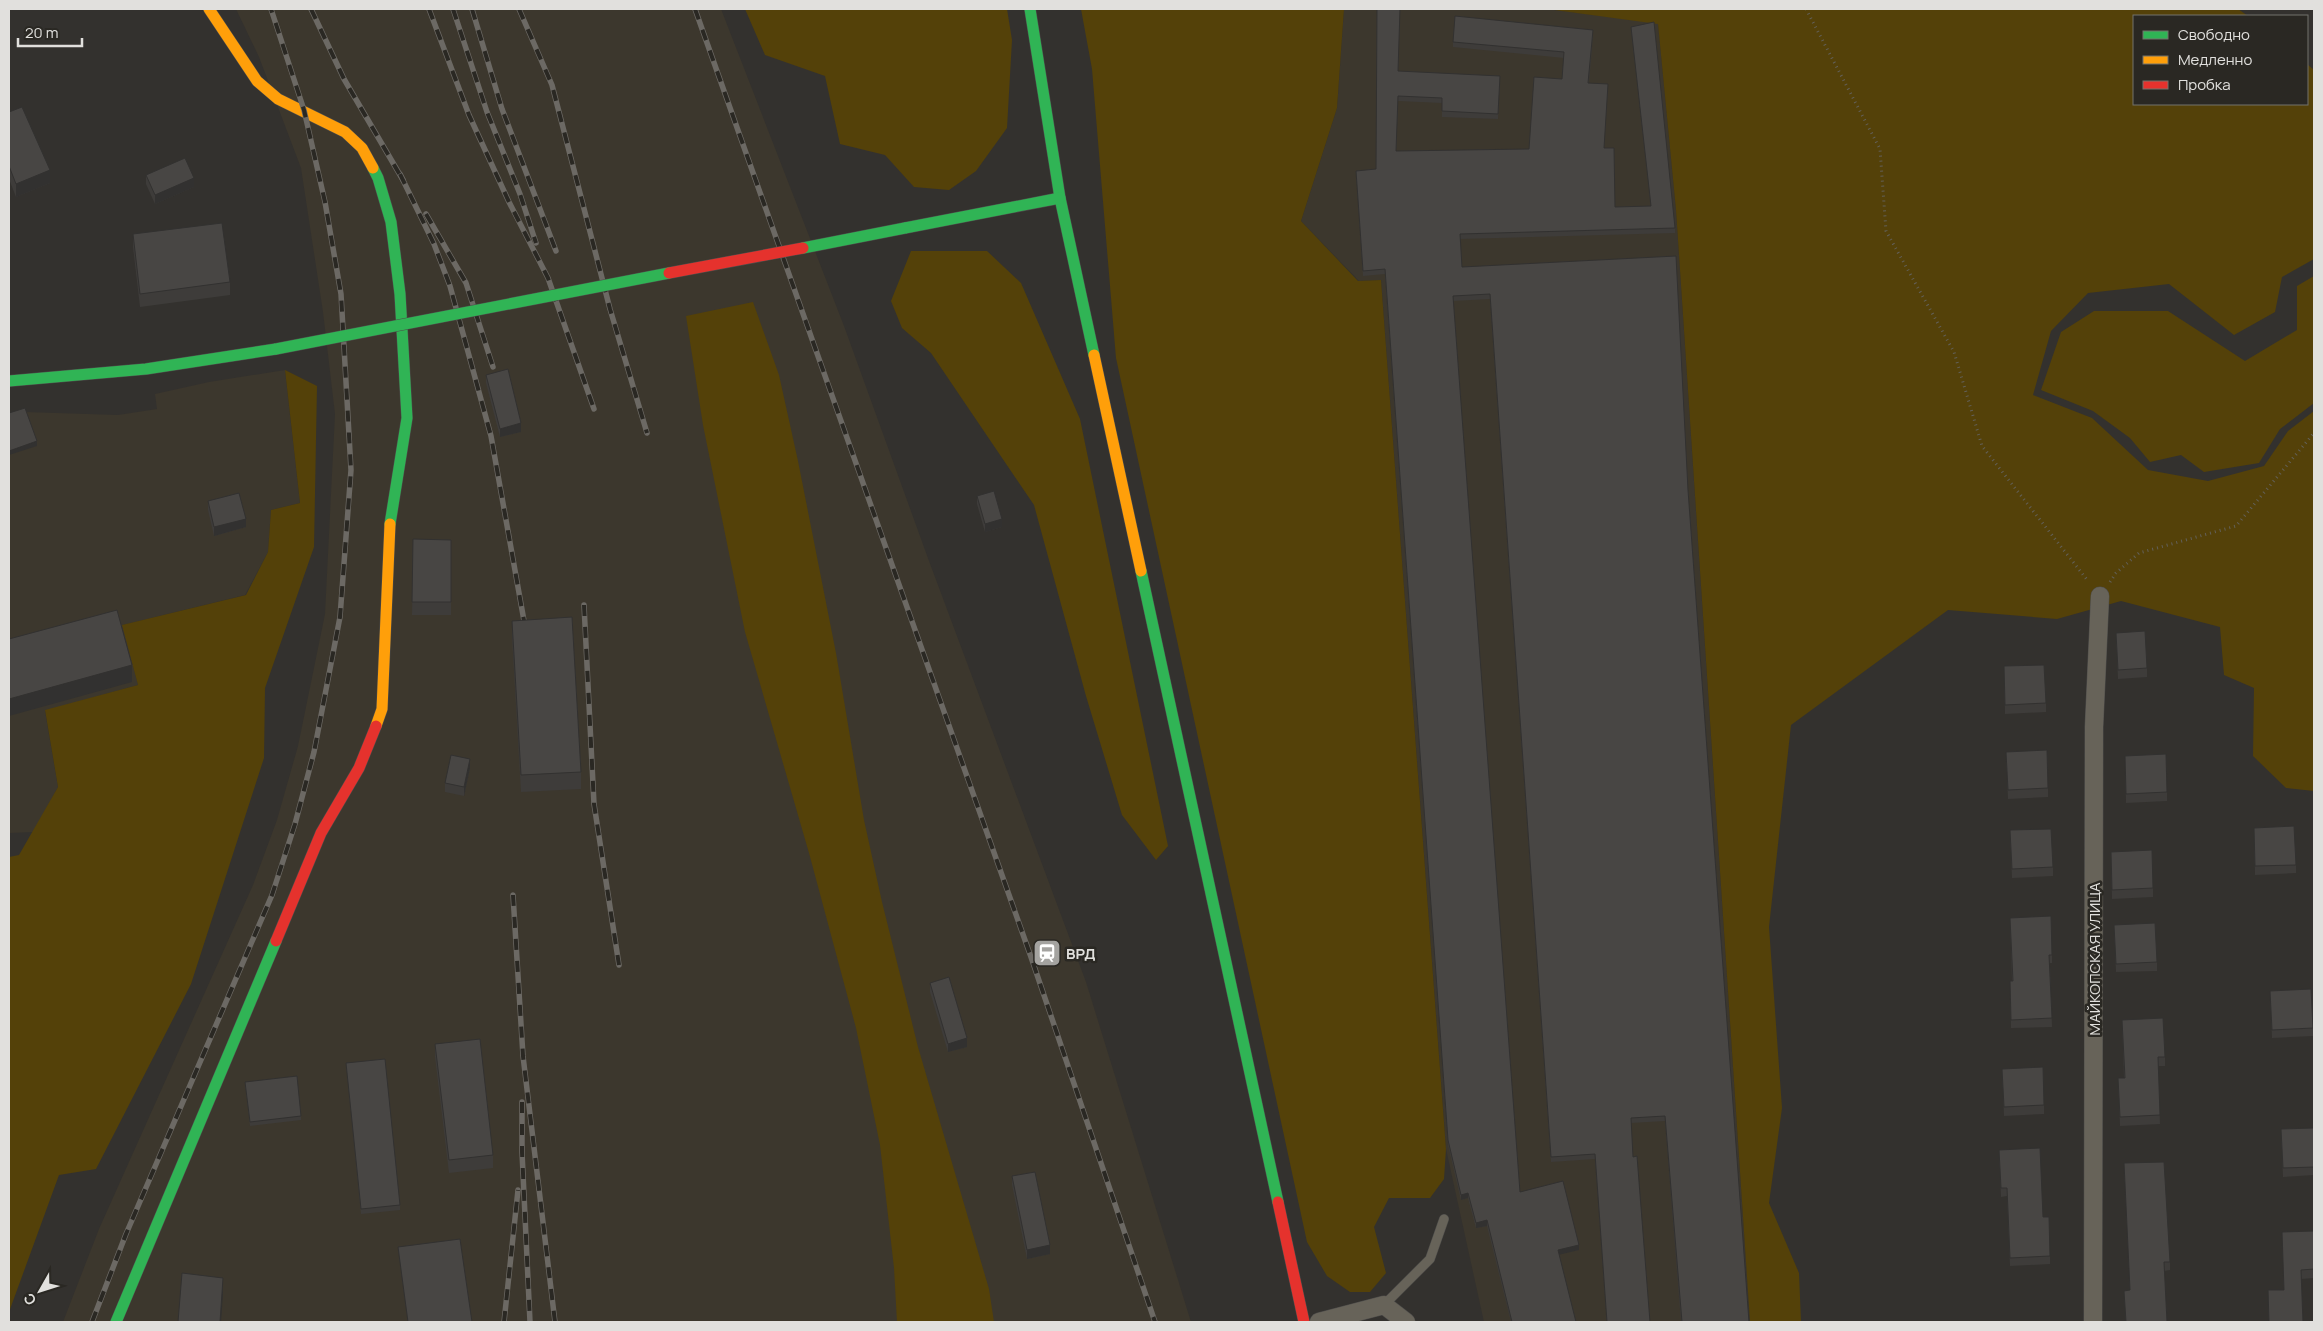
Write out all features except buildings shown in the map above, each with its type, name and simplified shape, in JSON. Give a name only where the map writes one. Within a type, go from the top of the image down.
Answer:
[{"type":"street","points":[[116,1322],[321,834],[360,768],[382,709],[388,538],[407,418],[400,294],[392,222],[378,178],[362,148],[345,132],[278,99],[257,81],[209,9]]},
{"type":"street","points":[[1030,9],[1060,198],[1304,1322]]},
{"type":"street","points":[[9,381],[146,369],[276,348],[1060,198]]},
{"type":"street","name":"МАЙКОПСКАЯ УЛИЦА","points":[[2093,1322],[2094,727],[2100,596]]},
{"type":"street","points":[[1319,1322],[1384,1306],[1406,1322]]},
{"type":"lane","points":[[1384,1306],[1430,1259],[1444,1218]]},
{"type":"path","points":[[1806,9],[1880,149],[1886,231],[1954,352],[1982,446],[2100,596],[2116,573],[2139,553],[2236,526],[2314,433]]},
{"type":"shaded area","points":[[236,9],[721,9],[844,326],[929,561],[1086,982],[1191,1322],[63,1322],[99,1229],[253,885],[277,820],[298,746],[325,614],[335,414],[323,312],[301,168],[259,57]]},
{"type":"shaded area","points":[[745,9],[1007,9],[1012,40],[1007,128],[976,171],[949,190],[914,187],[885,155],[840,144],[825,76],[765,55]]},
{"type":"shaded area","points":[[1081,9],[1344,9],[1337,108],[1301,221],[1358,281],[1381,280],[1446,1149],[1444,1179],[1430,1198],[1389,1198],[1374,1227],[1386,1273],[1370,1292],[1350,1292],[1327,1276],[1307,1242],[1116,358],[1092,69]]},
{"type":"shaded area","points":[[1344,9],[1547,9],[1658,23],[1676,210],[1750,1322],[1484,1322],[1446,1149],[1381,280],[1359,281],[1301,221],[1337,108]]},
{"type":"shaded area","points":[[1547,9],[2238,9],[2247,15],[2133,15],[2133,105],[2308,105],[2308,65],[2314,70],[2314,259],[2282,277],[2275,312],[2234,335],[2169,284],[2088,293],[2051,331],[2033,395],[2092,418],[2148,470],[2208,481],[2264,466],[2288,431],[2314,411],[2314,791],[2286,788],[2253,756],[2254,688],[2224,675],[2220,627],[2121,601],[2057,619],[1948,610],[1791,725],[1769,927],[1782,1108],[1769,1203],[1799,1273],[1801,1322],[1750,1322],[1676,210],[1658,24]]},
{"type":"shaded area","points":[[911,251],[987,251],[1021,283],[1080,419],[1168,846],[1156,860],[1122,815],[1086,696],[1034,505],[931,353],[902,328],[891,301]]},
{"type":"shaded area","points":[[2314,276],[2314,403],[2280,429],[2259,463],[2204,472],[2181,455],[2150,462],[2130,438],[2093,411],[2041,390],[2061,332],[2094,311],[2168,311],[2245,361],[2297,330],[2297,286]]},
{"type":"shaded area","points":[[753,302],[779,375],[798,461],[836,653],[864,820],[882,902],[918,1047],[989,1289],[994,1322],[897,1322],[894,1268],[880,1145],[856,1028],[809,853],[745,632],[703,425],[686,316]]},
{"type":"shaded area","points":[[285,370],[300,503],[271,510],[268,552],[245,595],[123,625],[138,685],[45,711],[58,787],[34,832],[9,833],[9,418],[25,412],[118,415],[157,409],[155,394],[209,382]]},
{"type":"shaded area","points":[[285,370],[317,386],[314,547],[265,688],[264,758],[191,984],[96,1169],[59,1175],[9,1312],[9,857],[19,855],[58,787],[45,710],[138,685],[122,625],[246,595],[268,552],[271,510],[300,503]]},
{"type":"railway","points":[[92,1322],[126,1234],[272,895],[295,824],[314,752],[340,617],[351,470],[341,294],[325,202],[304,110],[271,9]]},
{"type":"railway","points":[[311,9],[344,79],[403,180]]},
{"type":"railway","points":[[429,9],[469,115],[509,202],[548,278],[594,409]]},
{"type":"railway","points":[[453,9],[487,112],[520,194],[536,243]]},
{"type":"railway","points":[[472,9],[502,109],[556,251]]},
{"type":"railway","points":[[519,9],[552,85],[610,309],[647,433]]},
{"type":"railway","points":[[695,9],[1031,957],[1155,1322]]},
{"type":"railway","points":[[400,174],[434,244],[450,286],[491,436],[526,632]]},
{"type":"railway","points":[[426,214],[466,283],[493,367]]},
{"type":"railway","points":[[584,605],[594,804],[619,965]]},
{"type":"railway","points":[[513,895],[523,1056],[555,1322]]},
{"type":"railway","points":[[522,1102],[522,1152],[530,1322]]},
{"type":"railway","points":[[504,1322],[518,1190]]},
{"type":"traffic: fast","points":[[1030,9],[1060,198],[1094,355]]},
{"type":"traffic: fast","points":[[373,168],[378,178],[391,222],[400,294],[407,418],[390,524]]},
{"type":"traffic: fast","points":[[905,228],[1060,198]]},
{"type":"traffic: fast","points":[[803,248],[905,228]]},
{"type":"traffic: fast","points":[[276,349],[669,273]]},
{"type":"traffic: fast","points":[[9,381],[146,369],[276,349]]},
{"type":"traffic: fast","points":[[1141,571],[1278,1202]]},
{"type":"traffic: fast","points":[[116,1322],[276,941]]},
{"type":"traffic: slow","points":[[209,9],[257,81],[278,99],[345,132],[362,148],[373,168]]},
{"type":"traffic: slow","points":[[1094,355],[1141,571]]},
{"type":"traffic: slow","points":[[376,726],[382,709],[390,524]]},
{"type":"traffic: jam","points":[[669,273],[803,248]]},
{"type":"traffic: jam","points":[[276,941],[321,833],[359,768],[376,726]]},
{"type":"traffic: jam","points":[[1278,1202],[1304,1322]]},
{"type":"place","name":"ВРД","points":[[1047,953]]}]
